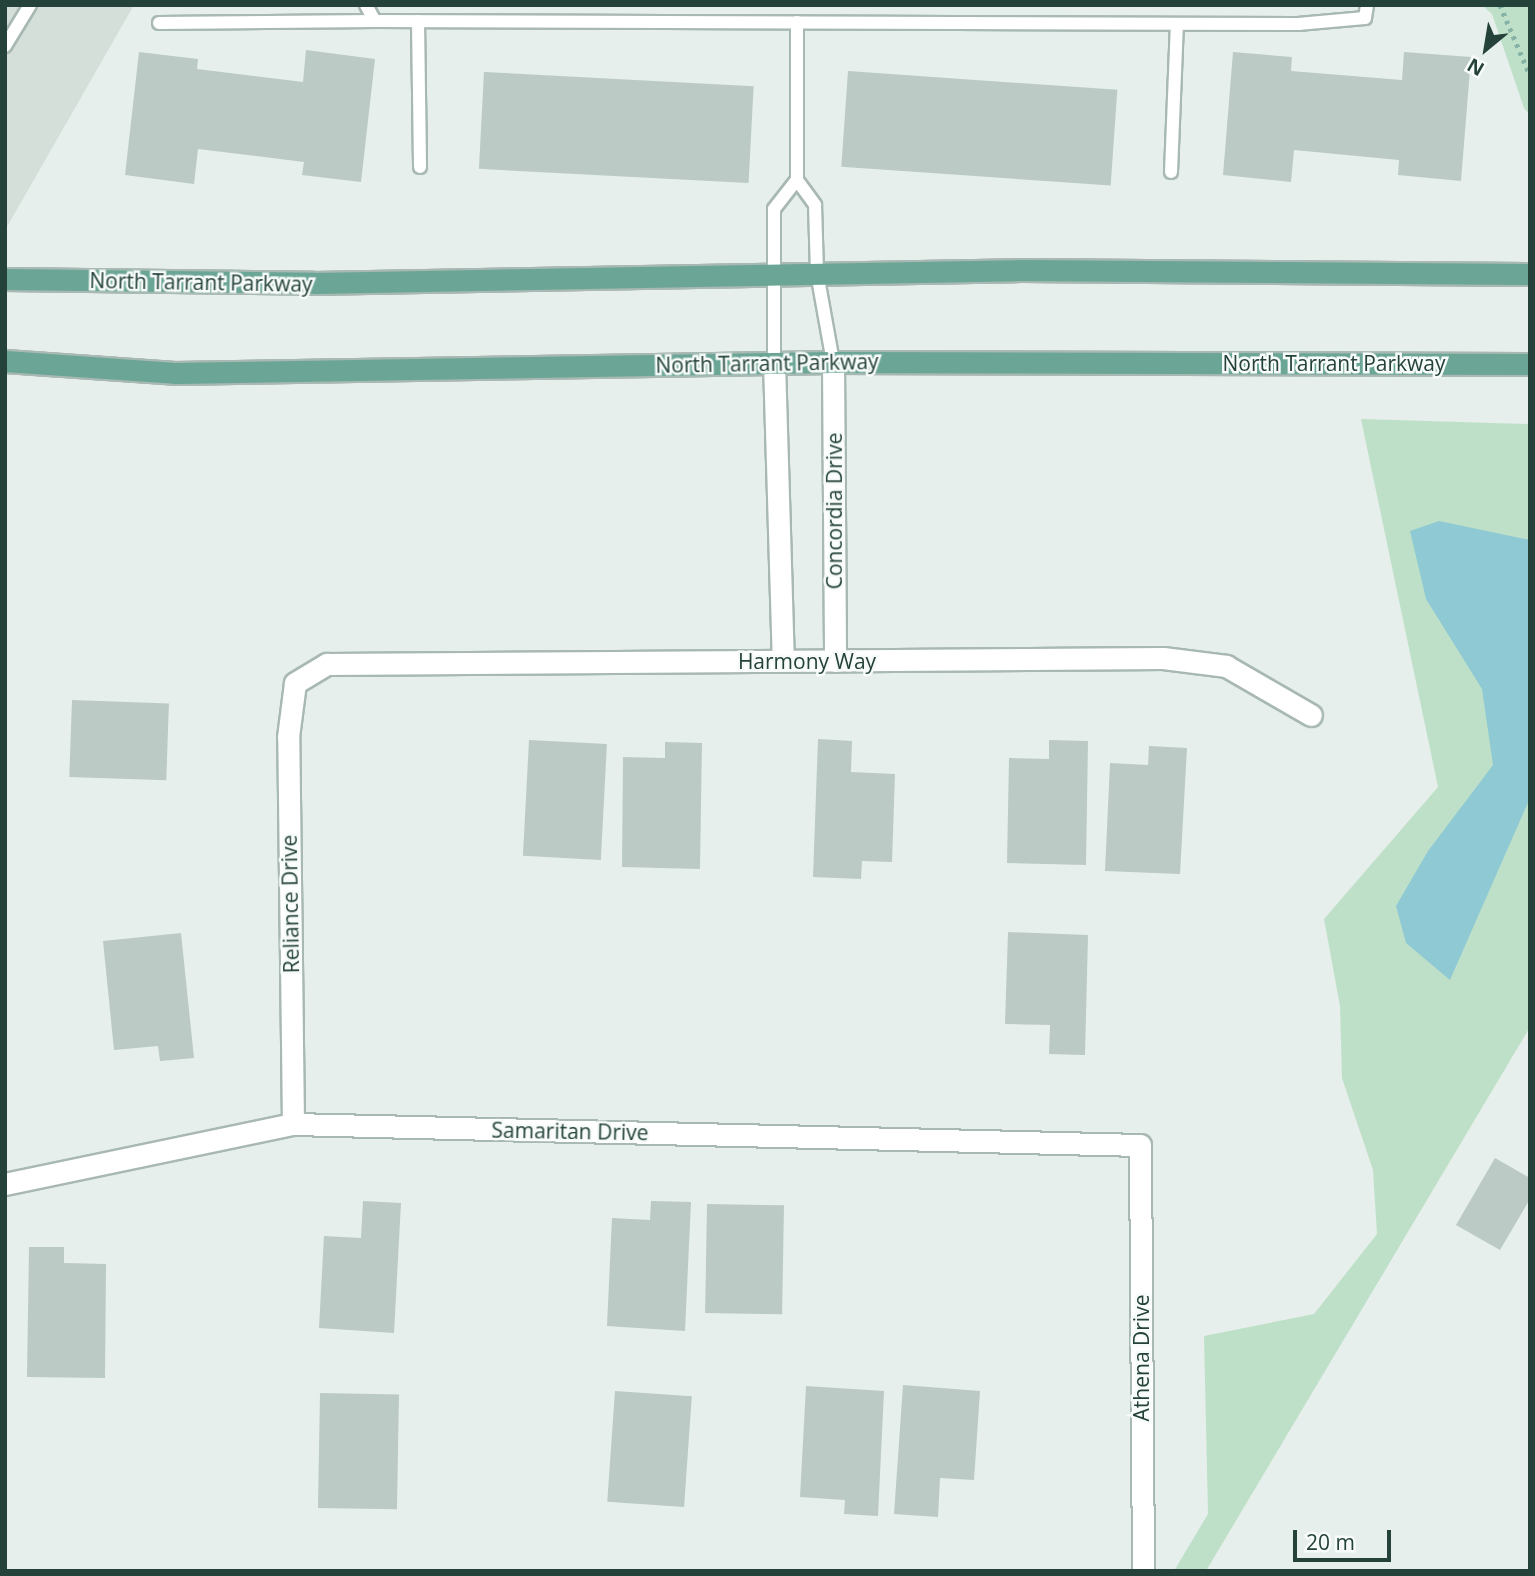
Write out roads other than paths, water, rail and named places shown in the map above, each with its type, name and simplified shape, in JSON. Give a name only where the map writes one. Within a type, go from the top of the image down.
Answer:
[{"type":"main road","name":"North Tarrant Parkway","points":[[5,279],[314,283],[1021,270],[1530,274]]},
{"type":"main road","name":"North Tarrant Parkway","points":[[5,361],[175,373],[774,362],[1530,363]]},
{"type":"street","points":[[774,362],[783,661]]},
{"type":"street","name":"Concordia Drive","points":[[833,362],[835,660]]},
{"type":"street","name":"Harmony Way","points":[[295,683],[327,664],[1163,658],[1226,666],[1311,715]]},
{"type":"street","name":"Reliance Drive","points":[[293,1125],[288,737],[295,683]]},
{"type":"street","name":"Samaritan Drive","points":[[5,1184],[293,1125],[1140,1146]]},
{"type":"street","name":"Athena Drive","points":[[1140,1146],[1143,1571]]},
{"type":"lane","points":[[5,46],[30,5]]},
{"type":"lane","points":[[366,5],[375,21]]},
{"type":"lane","points":[[159,23],[1312,23],[1365,18],[1367,5]]},
{"type":"lane","points":[[418,21],[420,167]]},
{"type":"lane","points":[[797,22],[797,180],[814,205],[817,273],[833,362]]},
{"type":"lane","points":[[1171,172],[1177,24]]},
{"type":"lane","points":[[774,362],[775,209],[797,180]]},
{"type":"water","points":[[1439,521],[1530,540],[1530,798],[1450,980],[1406,943],[1396,906],[1428,851],[1493,765],[1482,689],[1426,599],[1410,531]]}]
